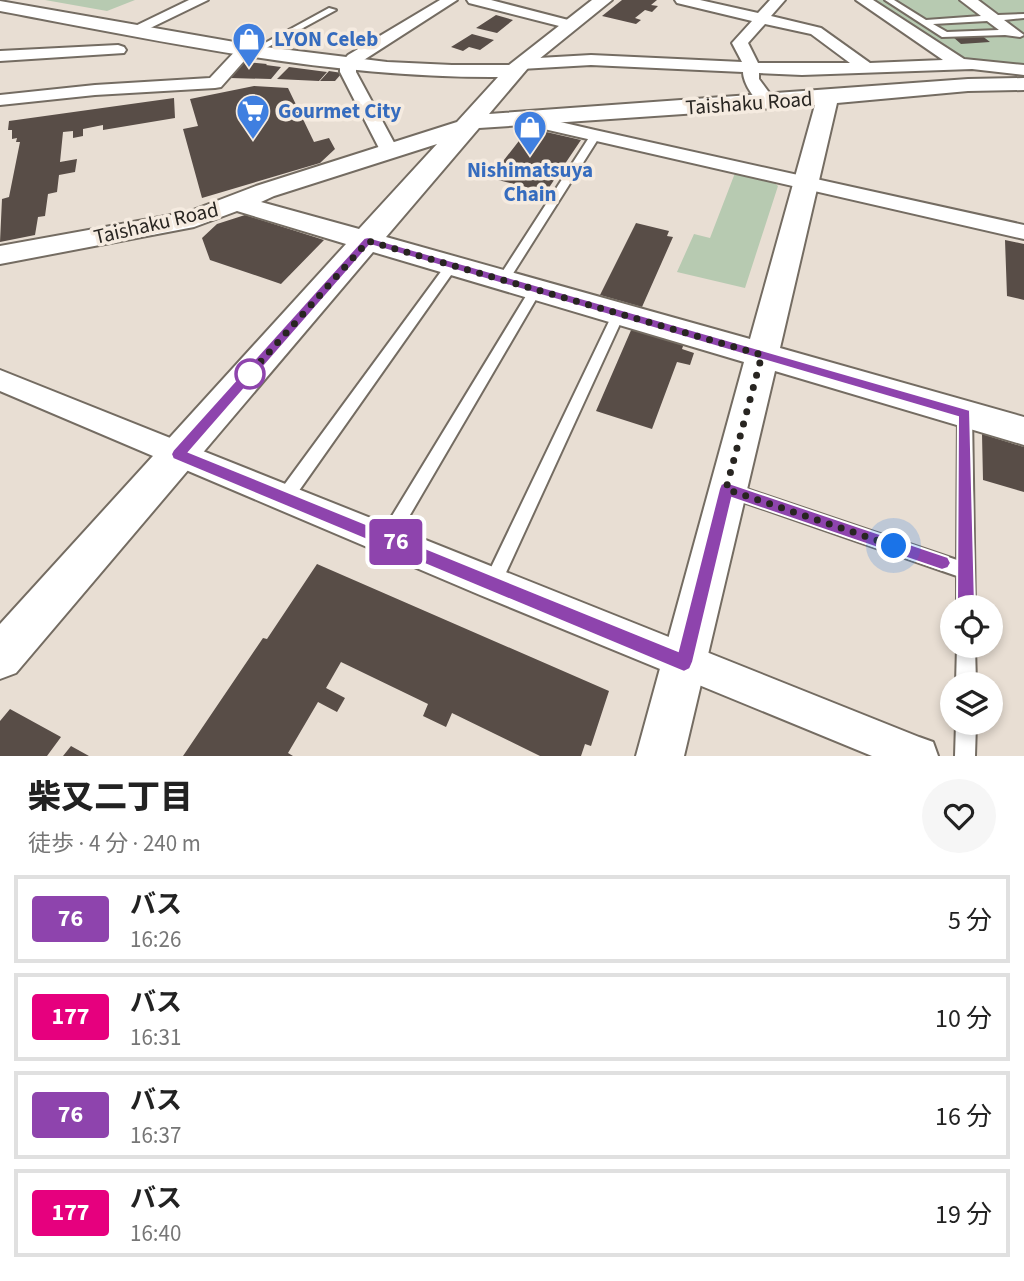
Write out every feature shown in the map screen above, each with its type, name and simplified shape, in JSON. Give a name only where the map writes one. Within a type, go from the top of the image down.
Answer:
[{"type":"street","points":[[95,90],[118,50],[134,30],[201,0]]},
{"type":"street","points":[[348,64],[450,0]]},
{"type":"street","points":[[474,0],[571,25]]},
{"type":"street","points":[[0,657],[471,124],[518,67],[603,0]]},
{"type":"street","points":[[682,0],[816,31],[865,67]]},
{"type":"street","points":[[767,102],[751,79],[750,68],[740,43],[778,0]]},
{"type":"street","points":[[863,0],[960,64]]},
{"type":"street","points":[[0,6],[251,50],[348,64],[430,71],[602,61],[802,70],[960,64],[1024,70]]},
{"type":"street","points":[[0,56],[118,50]]},
{"type":"street","points":[[0,100],[95,90],[215,83],[251,50]]},
{"type":"street","points":[[348,64],[352,80],[390,150]]},
{"type":"street","name":"Taishaku Road","points":[[0,255],[194,219],[471,124],[968,85],[1024,84]]},
{"type":"street","points":[[660,756],[828,97]]},
{"type":"street","points":[[534,117],[550,125],[595,136],[1024,232]]},
{"type":"street","points":[[237,203],[1024,431]]},
{"type":"street","points":[[0,380],[492,584],[919,756]]},
{"type":"lane","points":[[889,0],[945,35],[1002,32],[1020,35],[964,0]]},
{"type":"lane","points":[[973,0],[993,18],[1008,40],[1024,39]]},
{"type":"lane","points":[[251,50],[332,10]]},
{"type":"lane","points":[[925,22],[1024,16]]},
{"type":"lane","points":[[503,280],[595,136]]},
{"type":"lane","points":[[285,497],[452,265]]},
{"type":"lane","points":[[387,539],[536,289]]},
{"type":"lane","points":[[492,584],[620,313]]},
{"type":"lane","points":[[965,414],[966,595]]},
{"type":"lane","points":[[726,489],[966,571]]},
{"type":"lane","points":[[965,756],[966,735]]},
{"type":"green space","points":[[45,0],[135,0],[107,11]]},
{"type":"green space","points":[[871,0],[1024,0],[1024,65],[963,60]]},
{"type":"green space","points":[[735,173],[772,181],[778,186],[745,288],[677,272],[694,234],[710,238]]},
{"type":"building","points":[[622,0],[657,0],[651,5],[658,6],[652,12],[645,10],[635,18],[641,20],[636,24],[602,16]]},
{"type":"building","points":[[496,15],[513,20],[497,33],[476,28]]},
{"type":"building","points":[[472,34],[494,40],[480,50],[469,47],[463,51],[451,47]]},
{"type":"building","points":[[981,35],[990,42],[961,44],[953,37]]},
{"type":"building","points":[[245,62],[281,67],[271,79],[230,78]]},
{"type":"building","points":[[289,67],[327,72],[319,81],[277,79]]},
{"type":"building","points":[[329,71],[342,73],[335,81],[320,81]]},
{"type":"building","points":[[254,86],[288,88],[314,142],[329,138],[335,149],[320,163],[202,198],[183,129],[198,126],[190,99]]},
{"type":"building","points":[[174,98],[175,118],[103,130],[103,125],[83,129],[83,136],[73,138],[73,131],[63,132],[60,162],[77,159],[75,172],[59,175],[57,192],[48,194],[45,216],[38,217],[35,235],[0,242],[2,199],[9,197],[20,142],[16,142],[17,138],[12,139],[12,130],[8,130],[9,121]]},
{"type":"building","points":[[529,128],[581,140],[546,192],[490,178]]},
{"type":"building","points":[[245,215],[324,240],[281,284],[210,260],[202,238],[217,224]]},
{"type":"building","points":[[636,223],[669,231],[667,236],[673,237],[642,307],[600,295]]},
{"type":"building","points":[[1005,240],[1024,244],[1024,300],[1007,296]]},
{"type":"building","points":[[632,328],[684,343],[682,349],[694,353],[690,365],[677,362],[652,429],[596,411]]},
{"type":"building","points":[[982,434],[1024,447],[1024,492],[983,480]]},
{"type":"building","points":[[317,564],[609,691],[591,746],[585,744],[581,756],[540,756],[452,713],[446,727],[423,716],[428,704],[341,662],[326,688],[345,698],[337,712],[318,702],[288,753],[293,756],[183,756]]},
{"type":"building","points":[[10,709],[61,737],[47,756],[0,756],[0,721]]},
{"type":"building","points":[[71,746],[89,756],[63,756]]},
{"type":"bus line","name":"76","points":[[942,563],[726,489],[684,662],[178,454],[368,241],[965,414],[966,595]]},
{"type":"place","name":"LYON Celeb","points":[[249,69]]},
{"type":"place","name":"Gourmet City","points":[[253,141]]},
{"type":"place","name":"Nishimatsuya Chain","points":[[530,157]]},
{"type":"route","points":[[250,374],[247,377],[368,241],[762,355],[726,489],[894,546]]}]
